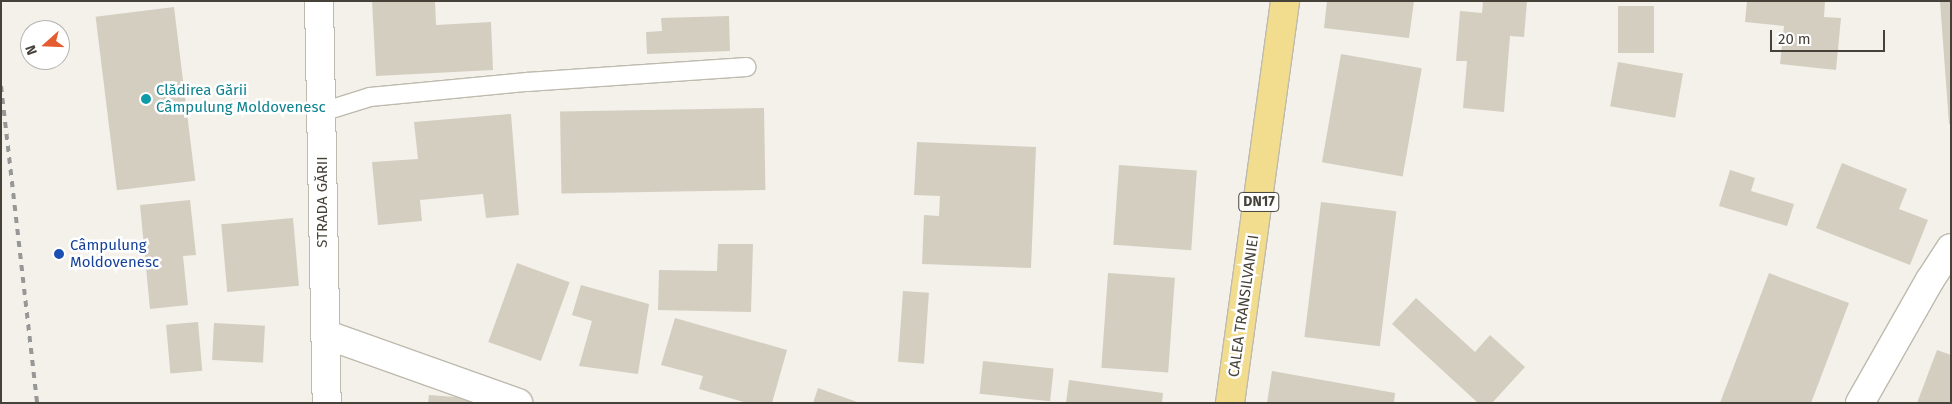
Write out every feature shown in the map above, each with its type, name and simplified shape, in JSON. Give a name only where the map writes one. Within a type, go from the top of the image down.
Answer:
[{"type":"highway","name":"CALEA TRANSILVANIEI","points":[[1230,403],[1285,1]]},
{"type":"street","name":"STRADA GĂRII","points":[[320,1],[327,403]]},
{"type":"street","points":[[1860,403],[1925,288],[1951,248]]},
{"type":"street","points":[[327,335],[518,403]]},
{"type":"lane","points":[[322,112],[370,97],[527,82],[746,67]]},
{"type":"building","points":[[372,1],[435,1],[436,25],[491,22],[493,70],[376,76]]},
{"type":"building","points":[[1327,1],[1414,1],[1409,38],[1324,28]]},
{"type":"building","points":[[1483,1],[1527,1],[1524,37],[1510,36],[1504,112],[1463,108],[1467,61],[1456,61],[1460,11],[1482,13]]},
{"type":"building","points":[[1747,1],[1825,1],[1824,17],[1841,18],[1836,70],[1780,64],[1784,26],[1745,22]]},
{"type":"building","points":[[1940,1],[1951,1],[1951,124],[1949,124]]},
{"type":"building","points":[[1618,6],[1654,6],[1654,53],[1618,53]]},
{"type":"building","name":"Clădirea Gării Câmpulung Moldovenesc","points":[[174,7],[195,181],[117,190],[96,17]]},
{"type":"building","points":[[729,16],[730,51],[647,54],[646,32],[662,31],[661,18]]},
{"type":"building","points":[[1341,54],[1422,68],[1403,177],[1322,162]]},
{"type":"building","points":[[1618,62],[1683,73],[1675,118],[1610,106]]},
{"type":"building","points":[[764,108],[765,190],[561,194],[560,112]]},
{"type":"building","points":[[511,114],[519,215],[486,218],[483,194],[420,200],[422,221],[378,225],[372,162],[418,159],[414,122]]},
{"type":"building","points":[[917,142],[1036,147],[1031,268],[922,264],[924,215],[939,216],[940,196],[914,195]]},
{"type":"building","points":[[1842,163],[1907,189],[1899,209],[1928,220],[1910,265],[1816,228]]},
{"type":"building","points":[[1119,165],[1197,170],[1191,250],[1113,245]]},
{"type":"building","points":[[1730,170],[1755,178],[1751,191],[1794,204],[1787,226],[1719,206]]},
{"type":"building","points":[[190,200],[196,255],[183,256],[188,305],[150,309],[140,205]]},
{"type":"building","points":[[1321,202],[1396,211],[1380,346],[1304,337]]},
{"type":"building","points":[[293,218],[299,286],[227,292],[221,224]]},
{"type":"building","points":[[718,244],[753,244],[751,312],[658,310],[659,270],[717,271]]},
{"type":"building","points":[[517,263],[570,282],[541,361],[488,342]]},
{"type":"building","points":[[1108,273],[1175,278],[1168,372],[1101,368]]},
{"type":"building","points":[[1769,273],[1849,303],[1811,403],[1720,403]]},
{"type":"building","points":[[581,285],[649,304],[638,374],[579,366],[592,321],[572,315]]},
{"type":"building","points":[[903,291],[929,293],[924,364],[898,362]]},
{"type":"building","points":[[1416,298],[1475,352],[1490,335],[1525,367],[1492,403],[1478,403],[1392,324]]},
{"type":"building","points":[[675,318],[787,350],[772,403],[747,403],[699,389],[703,376],[661,365]]},
{"type":"building","points":[[198,322],[202,371],[170,374],[166,325]]},
{"type":"building","points":[[214,323],[265,326],[263,363],[212,360]]},
{"type":"building","points":[[1937,350],[1951,355],[1951,403],[1917,403]]},
{"type":"building","points":[[983,361],[1054,368],[1050,401],[980,394]]},
{"type":"building","points":[[1272,371],[1395,393],[1394,403],[1267,403]]},
{"type":"building","points":[[1069,380],[1163,393],[1162,403],[1066,403]]},
{"type":"building","points":[[818,388],[829,392],[860,403],[813,403]]},
{"type":"building","points":[[429,395],[482,399],[481,403],[428,403]]},
{"type":"railway","points":[[1,86],[37,403]]},
{"type":"place","name":"Clădirea Gării Câmpulung Moldovenesc","points":[[146,99]]},
{"type":"place","name":"Câmpulung Moldovenesc","points":[[59,254]]}]
